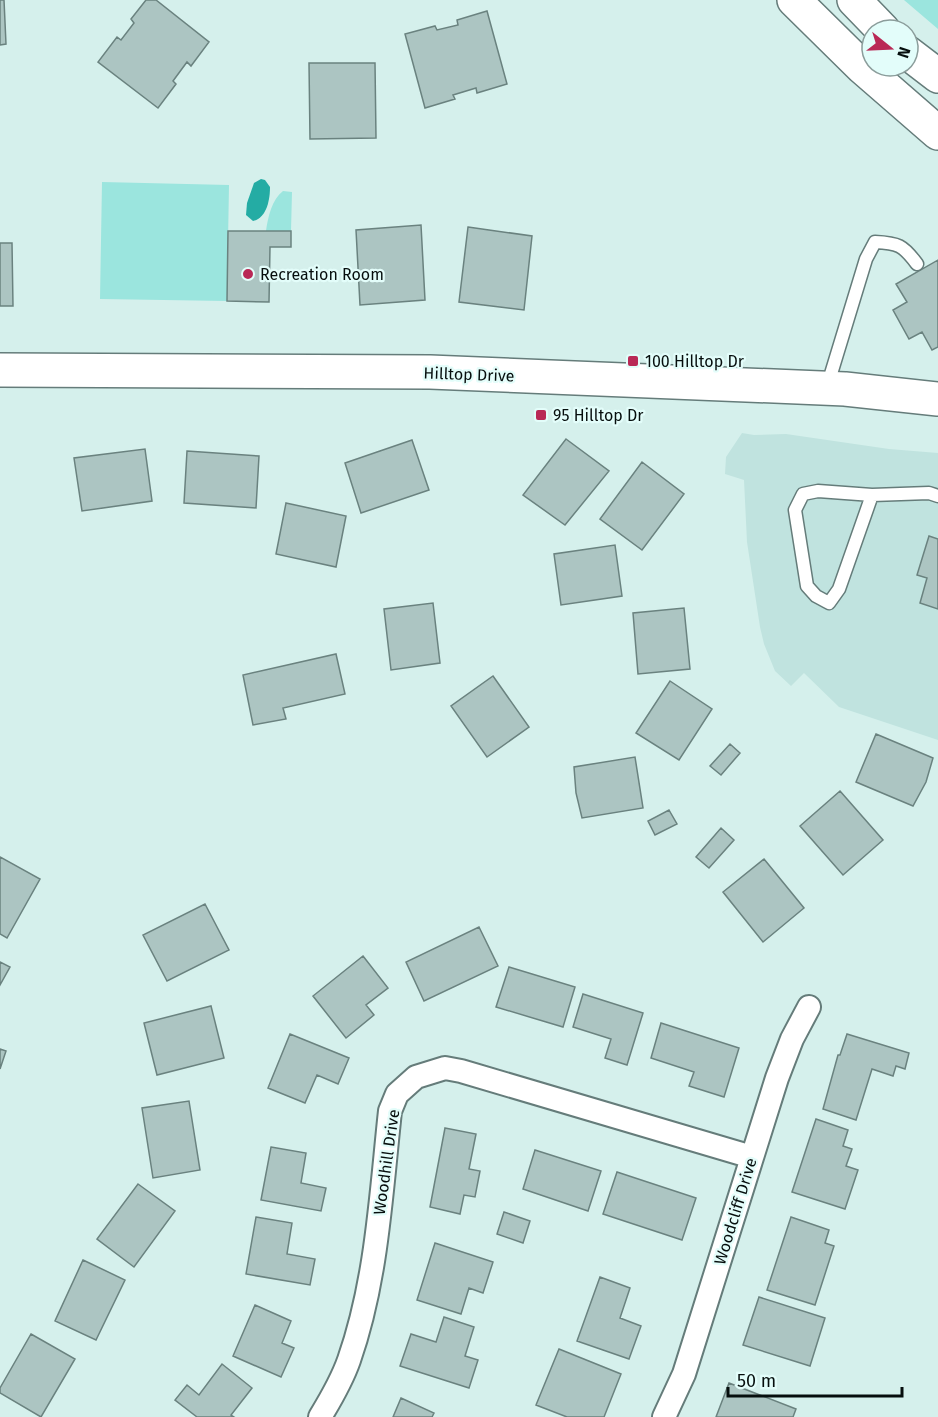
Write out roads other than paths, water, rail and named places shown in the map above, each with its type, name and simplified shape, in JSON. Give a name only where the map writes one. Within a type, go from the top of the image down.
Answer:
[{"type":"main road","points":[[794,0],[862,67],[938,133]]},
{"type":"main road","points":[[854,0],[871,18]]},
{"type":"main road","points":[[920,62],[938,76]]},
{"type":"main road","name":"Hilltop Drive","points":[[0,370],[430,372],[826,388],[938,399]]},
{"type":"street","name":"Woodcliff Drive","points":[[664,1417],[684,1374],[777,1078],[792,1039],[809,1007]]},
{"type":"street","name":"Woodhill Drive","points":[[320,1417],[349,1361],[364,1311],[390,1112],[397,1094],[416,1077],[445,1068],[460,1071],[752,1157]]},
{"type":"lane","points":[[826,388],[866,259],[874,242],[894,243],[907,251],[917,264]]},
{"type":"lane","points":[[872,495],[839,589],[829,603],[816,596],[807,585],[795,510],[803,494],[818,491],[938,496]]},
{"type":"place","name":"Recreation Room","points":[[248,274]]},
{"type":"place","name":"100 Hilltop Dr","points":[[633,361]]},
{"type":"place","name":"95 Hilltop Dr","points":[[541,415]]}]
